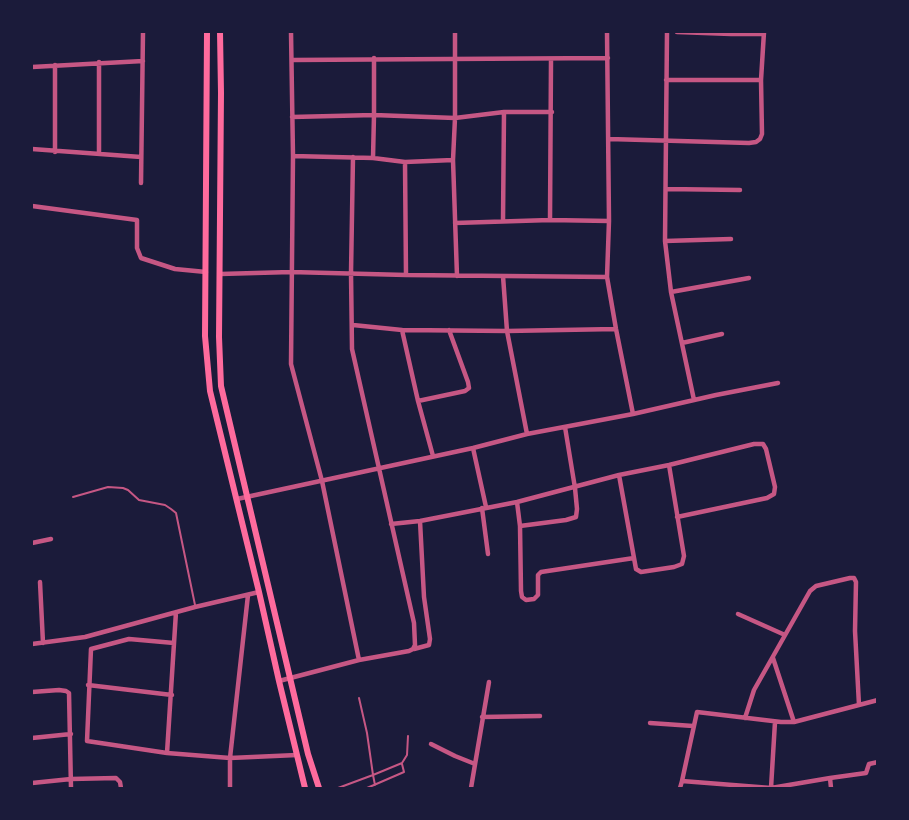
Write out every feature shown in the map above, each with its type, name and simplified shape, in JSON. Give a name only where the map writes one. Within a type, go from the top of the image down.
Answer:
[{"type":"main road","points":[[206,32],[205,336],[210,391],[305,789]]},
{"type":"main road","points":[[220,32],[221,386],[308,754],[319,789]]},
{"type":"main road","points":[[207,152],[221,153]]},
{"type":"street","points":[[141,183],[143,32]]},
{"type":"street","points":[[291,32],[291,364],[322,481],[359,660]]},
{"type":"street","points":[[455,32],[453,160],[457,276]]},
{"type":"street","points":[[607,32],[607,276],[633,414]]},
{"type":"street","points":[[667,32],[665,241],[671,292],[694,400]]},
{"type":"street","points":[[609,139],[750,143],[760,139],[764,33],[677,32]]},
{"type":"street","points":[[373,158],[374,58]]},
{"type":"street","points":[[292,60],[608,58]]},
{"type":"street","points":[[550,220],[551,60]]},
{"type":"street","points":[[32,67],[143,61]]},
{"type":"street","points":[[99,62],[99,154]]},
{"type":"street","points":[[55,65],[55,152]]},
{"type":"street","points":[[666,80],[761,80]]},
{"type":"street","points":[[292,117],[374,115],[455,118],[504,112],[552,112]]},
{"type":"street","points":[[503,221],[504,112]]},
{"type":"street","points":[[32,149],[141,157]]},
{"type":"street","points":[[293,156],[373,158],[405,162],[453,160]]},
{"type":"street","points":[[352,157],[353,358],[415,630],[413,649]]},
{"type":"street","points":[[405,162],[406,275]]},
{"type":"street","points":[[666,189],[740,190]]},
{"type":"street","points":[[32,206],[137,220],[137,248],[141,258],[171,268],[206,272]]},
{"type":"street","points":[[455,223],[609,221]]},
{"type":"street","points":[[665,241],[731,239]]},
{"type":"street","points":[[219,274],[291,272],[607,276]]},
{"type":"street","points":[[503,276],[507,331],[527,434]]},
{"type":"street","points":[[671,292],[749,278]]},
{"type":"street","points":[[353,325],[402,330],[616,329]]},
{"type":"street","points":[[402,330],[433,456]]},
{"type":"street","points":[[418,401],[469,388],[449,330]]},
{"type":"street","points":[[682,343],[722,334]]},
{"type":"street","points":[[237,499],[527,434],[778,383]]},
{"type":"street","points":[[520,526],[577,516],[565,427]]},
{"type":"street","points":[[391,524],[420,522],[517,502],[619,475],[763,444],[775,486],[774,494],[767,498],[677,517]]},
{"type":"street","points":[[473,448],[484,507],[488,554]]},
{"type":"street","points":[[619,475],[635,567],[640,572],[674,567],[682,564],[684,556],[669,465]]},
{"type":"street","points":[[517,502],[521,591],[526,600],[534,599],[538,595],[538,575],[541,572],[634,558]]},
{"type":"street","points":[[279,681],[429,645],[420,522]]},
{"type":"street","points":[[32,543],[51,540]]},
{"type":"street","points":[[745,718],[752,695],[813,588],[836,580],[854,578],[859,705]]},
{"type":"street","points":[[40,582],[43,643]]},
{"type":"street","points":[[32,644],[85,637],[259,592]]},
{"type":"street","points":[[230,789],[230,758],[248,595]]},
{"type":"street","points":[[167,753],[176,612]]},
{"type":"street","points":[[738,614],[785,635]]},
{"type":"street","points":[[174,643],[129,639],[91,649],[87,741],[167,753],[230,758],[297,755]]},
{"type":"street","points":[[773,658],[794,722]]},
{"type":"street","points":[[471,789],[489,682]]},
{"type":"street","points":[[88,685],[172,695]]},
{"type":"street","points":[[32,692],[59,690],[69,693],[71,789]]},
{"type":"street","points":[[680,789],[696,712],[794,722],[877,699]]},
{"type":"street","points":[[482,717],[540,716]]},
{"type":"street","points":[[771,788],[775,722]]},
{"type":"street","points":[[650,723],[693,726]]},
{"type":"street","points":[[32,737],[71,734]]},
{"type":"street","points":[[431,744],[475,764]]},
{"type":"street","points":[[682,781],[771,788],[865,774],[870,764],[877,762]]},
{"type":"street","points":[[32,783],[117,778],[121,789]]},
{"type":"street","points":[[830,778],[831,789]]},
{"type":"lane","points":[[73,498],[108,487],[123,488],[139,500],[164,505],[176,513],[195,607]]},
{"type":"lane","points":[[359,698],[375,785]]},
{"type":"lane","points":[[338,789],[402,763],[407,755],[408,736]]},
{"type":"lane","points":[[366,789],[404,772],[402,763]]}]
